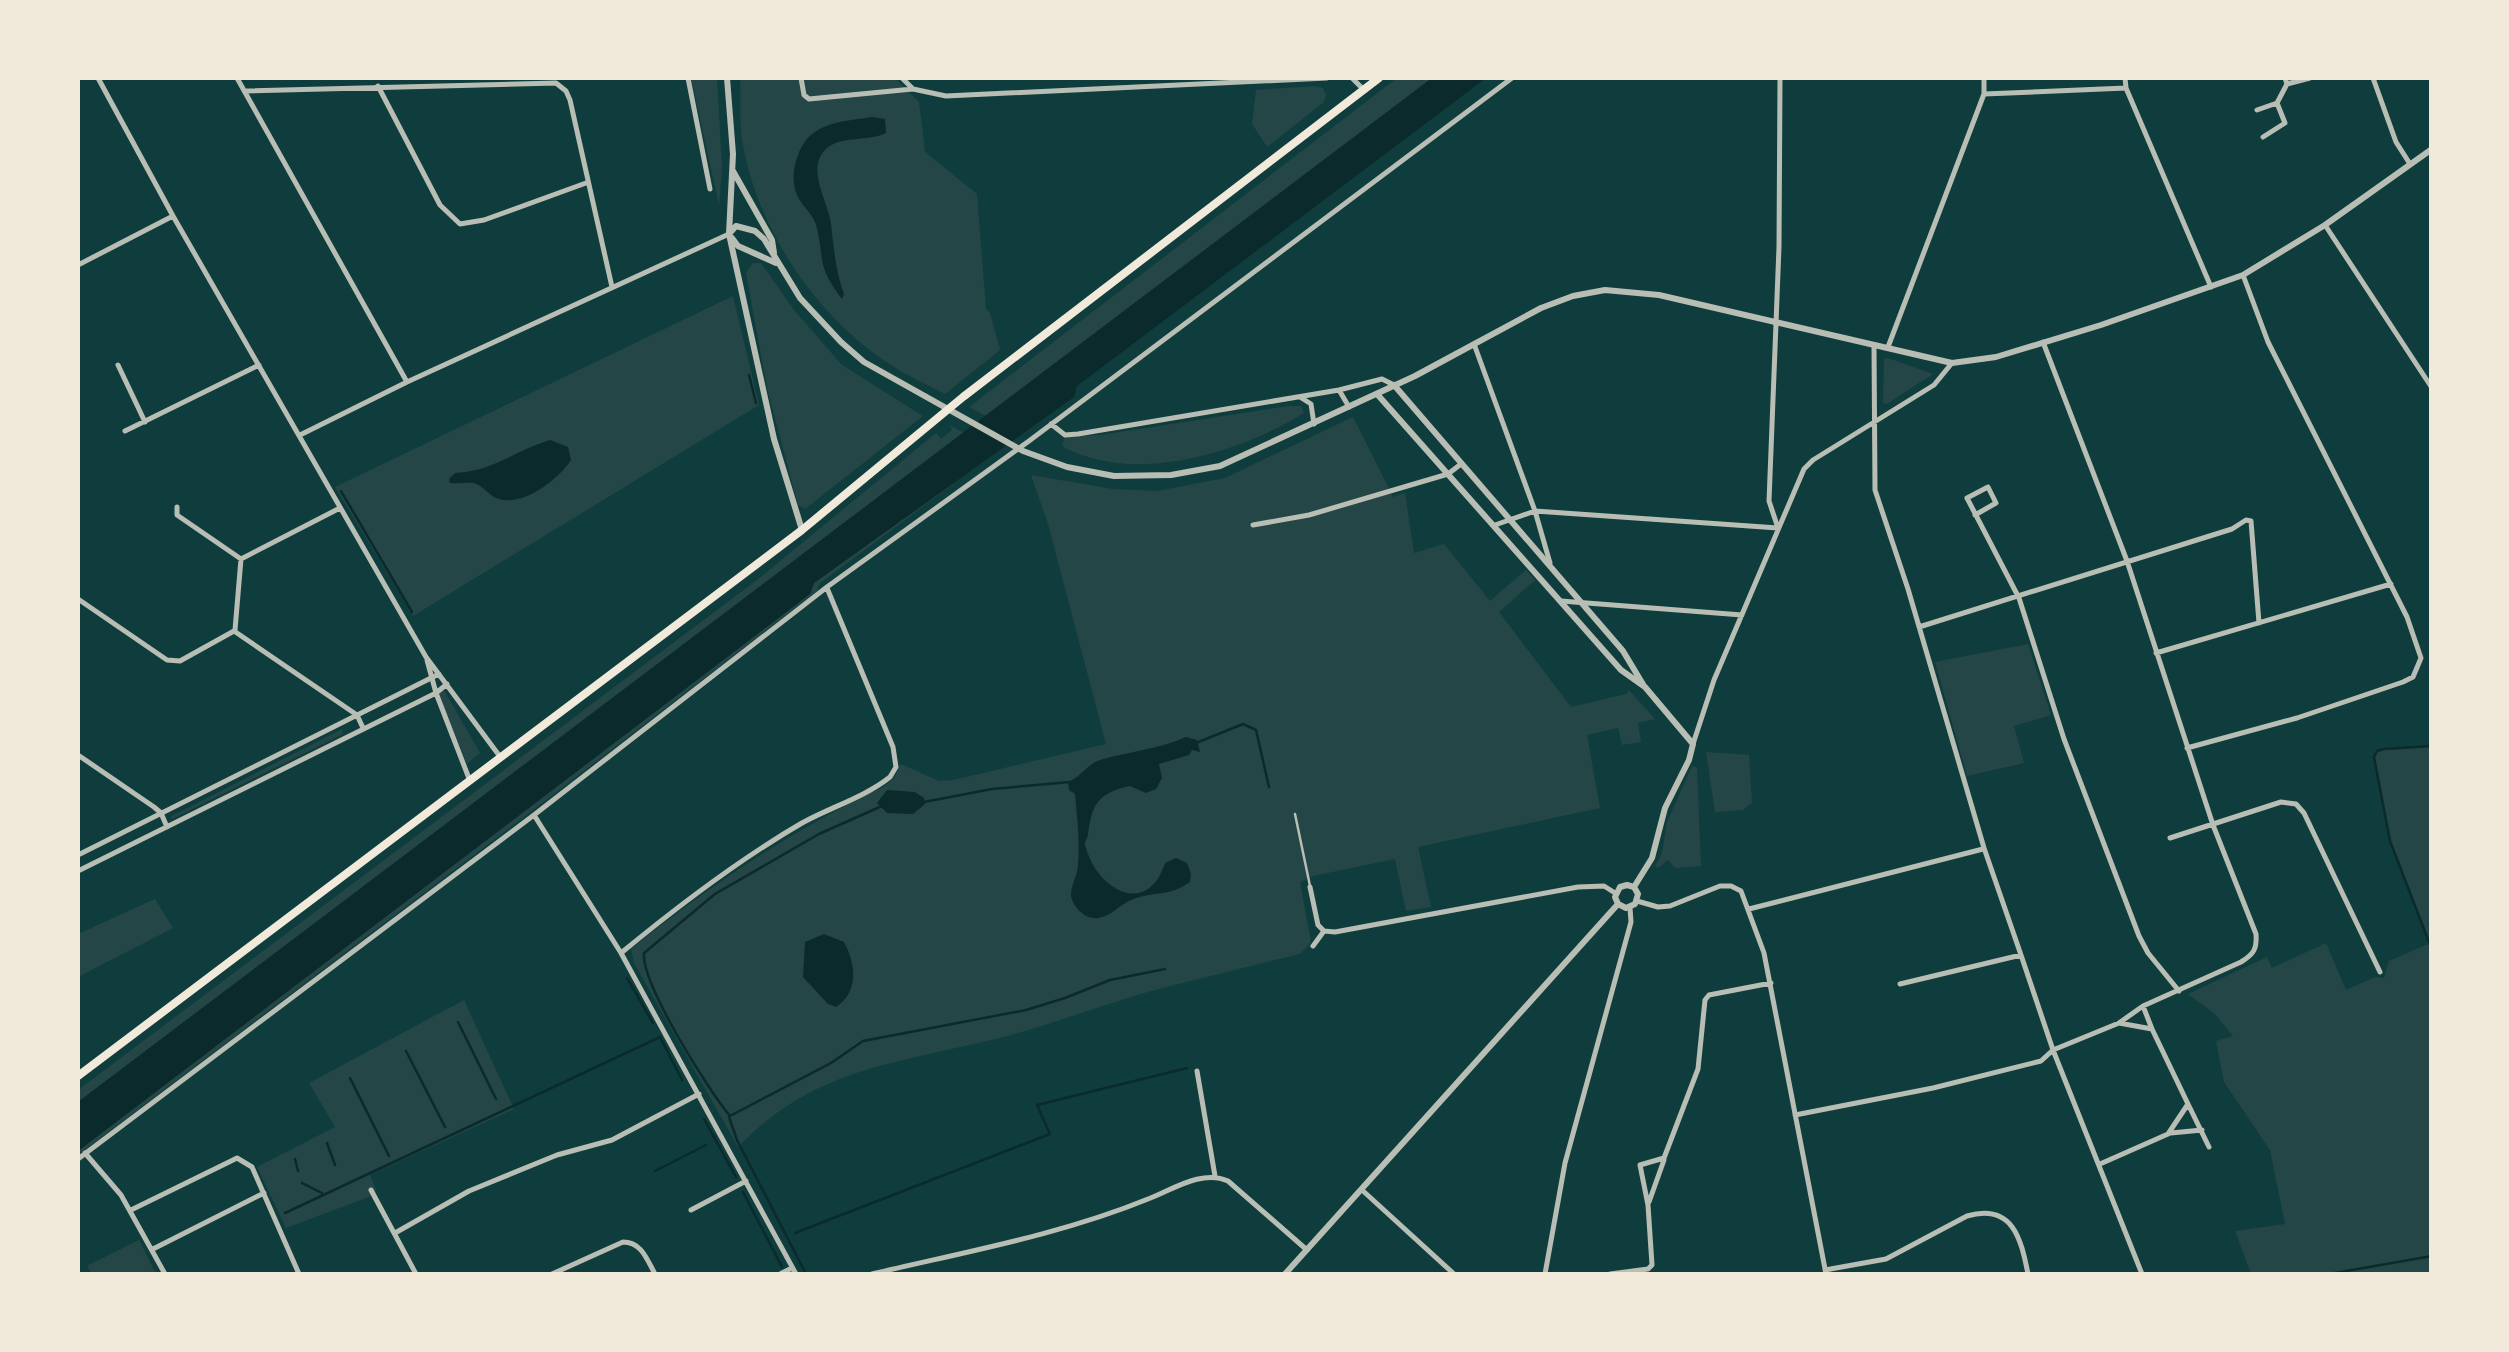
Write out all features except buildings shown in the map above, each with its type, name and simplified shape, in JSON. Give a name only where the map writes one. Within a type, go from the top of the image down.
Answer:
[{"type":"main road","points":[[78,1076],[802,530],[963,398],[1378,78]]},
{"type":"street","points":[[98,78],[426,657],[501,758]]},
{"type":"street","points":[[237,78],[407,382]]},
{"type":"street","points":[[688,78],[710,189]]},
{"type":"street","points":[[728,78],[732,169],[729,234],[774,439],[802,530]]},
{"type":"street","points":[[802,78],[804,95],[809,99],[914,89],[946,96],[1327,78]]},
{"type":"street","points":[[902,78],[914,89]]},
{"type":"street","points":[[1143,88],[1151,78]]},
{"type":"street","points":[[1352,78],[1363,89]]},
{"type":"street","points":[[78,1159],[534,816],[827,587],[1052,424],[1512,78]]},
{"type":"street","points":[[1778,528],[1769,500],[1780,78]]},
{"type":"street","points":[[1888,347],[1984,94],[1984,78]]},
{"type":"street","points":[[2125,78],[2211,287]]},
{"type":"street","points":[[2263,137],[2285,123],[2278,102],[2286,81],[2310,78]]},
{"type":"street","points":[[2373,78],[2396,142],[2410,164]]},
{"type":"street","points":[[244,91],[556,84],[570,100],[612,287]]},
{"type":"street","points":[[378,86],[440,205],[460,224],[484,220],[586,183]]},
{"type":"street","points":[[1984,94],[2126,88]]},
{"type":"street","points":[[2257,110],[2278,102]]},
{"type":"street","points":[[300,435],[729,234],[736,226],[755,231],[764,240],[800,298],[864,362],[1023,451],[1067,467],[1114,476],[1188,473],[1220,466],[1314,424],[1541,308],[1605,290],[1637,290],[1952,363],[1996,358],[2242,275],[2325,225],[2432,149]]},
{"type":"street","points":[[732,169],[772,240],[777,264]]},
{"type":"street","points":[[78,265],[173,216]]},
{"type":"street","points":[[2325,225],[2432,388]]},
{"type":"street","points":[[729,234],[738,246],[777,264]]},
{"type":"street","points":[[2186,748],[2296,718],[2413,676],[2421,658],[2391,584],[2268,342],[2242,275]]},
{"type":"street","points":[[1796,1115],[2041,1061],[2053,1050],[2119,1023],[2142,1006],[2253,954],[2256,945],[2256,934],[2186,748],[2126,561],[2043,342]]},
{"type":"street","points":[[1874,343],[1875,490],[2020,955],[2053,1050],[2142,1274]]},
{"type":"street","points":[[1474,344],[1553,572]]},
{"type":"street","points":[[1637,901],[1634,888],[1652,858],[1665,808],[1689,760],[1698,720],[1804,469],[1934,385],[1952,363]]},
{"type":"street","points":[[125,431],[259,365]]},
{"type":"street","points":[[118,366],[145,422]]},
{"type":"street","points":[[1052,424],[1064,435],[1078,434],[1339,390],[1382,379],[1394,385],[1580,601],[1693,744]]},
{"type":"street","points":[[1339,390],[1350,407]]},
{"type":"street","points":[[1377,394],[1621,670],[1645,687]]},
{"type":"street","points":[[1297,396],[1312,404],[1314,424]]},
{"type":"street","points":[[1254,525],[1309,515],[1448,474],[1461,464]]},
{"type":"street","points":[[1975,514],[1996,503],[1988,488],[1966,498],[2019,598],[2064,739],[2139,936],[2179,991]]},
{"type":"street","points":[[177,507],[173,517],[241,559]]},
{"type":"street","points":[[241,559],[340,508]]},
{"type":"street","points":[[1495,525],[1535,511],[1778,528]]},
{"type":"street","points":[[1919,627],[2232,529],[2243,521],[2251,521],[2260,624]]},
{"type":"street","points":[[234,631],[241,559]]},
{"type":"street","points":[[2156,653],[2391,584]]},
{"type":"street","points":[[621,953],[694,894],[800,824],[890,776],[896,766],[893,746],[827,587]]},
{"type":"street","points":[[78,599],[167,660],[180,660],[234,631]]},
{"type":"street","points":[[1561,601],[1742,615]]},
{"type":"street","points":[[234,631],[358,715],[364,729]]},
{"type":"street","points":[[426,657],[470,782]]},
{"type":"street","points":[[78,855],[439,674]]},
{"type":"street","points":[[78,871],[436,693],[446,684]]},
{"type":"street","points":[[78,755],[161,813],[167,826]]},
{"type":"street","points":[[2170,838],[2282,802],[2300,807],[2380,972]]},
{"type":"street","points":[[534,816],[621,953],[700,1094],[794,1271],[780,1274]]},
{"type":"street","points":[[1749,909],[1984,848]]},
{"type":"street","points":[[1637,901],[1670,906],[1717,884],[1740,891],[1771,984],[1825,1272],[1886,1259],[1979,1212],[1995,1215],[2013,1226],[2019,1235],[2028,1274]]},
{"type":"street","points":[[1615,893],[1623,885],[1634,888]]},
{"type":"street","points":[[1310,887],[1318,924],[1324,931],[1335,932],[1578,887],[1604,886],[1615,893],[1618,904]]},
{"type":"street","points":[[1546,1274],[1564,1163],[1631,922],[1630,908],[1637,901]]},
{"type":"street","points":[[1618,904],[1630,908]]},
{"type":"street","points":[[1285,1274],[1618,904]]},
{"type":"street","points":[[1313,946],[1324,931]]},
{"type":"street","points":[[1900,984],[2020,955]]},
{"type":"street","points":[[1648,1205],[1698,1069],[1705,1000],[1710,995],[1771,984]]},
{"type":"street","points":[[2142,1006],[2209,1148]]},
{"type":"street","points":[[2119,1023],[2152,1029]]},
{"type":"street","points":[[1196,1070],[1215,1176]]},
{"type":"street","points":[[395,1233],[469,1190],[557,1155],[612,1140],[700,1094]]},
{"type":"street","points":[[2168,1134],[2188,1104]]},
{"type":"street","points":[[2100,1164],[2168,1134],[2202,1130]]},
{"type":"street","points":[[85,1153],[131,1210],[165,1274]]},
{"type":"street","points":[[131,1210],[236,1158],[252,1167],[298,1274]]},
{"type":"street","points":[[1610,1274],[1648,1269],[1652,1265],[1648,1205],[1640,1165],[1664,1158]]},
{"type":"street","points":[[872,1274],[1113,1214],[1198,1179],[1215,1176],[1228,1181],[1306,1250]]},
{"type":"street","points":[[690,1210],[746,1181]]},
{"type":"street","points":[[371,1190],[416,1274]]},
{"type":"street","points":[[1362,1190],[1454,1274]]},
{"type":"street","points":[[153,1249],[264,1192]]},
{"type":"street","points":[[552,1274],[623,1242],[641,1248],[655,1274]]},
{"type":"lane","points":[[1296,814],[1310,887]]},
{"type":"shaded area","points":[[691,78],[717,78],[722,167],[719,205]]},
{"type":"shaded area","points":[[740,78],[895,78],[919,102],[925,152],[977,194],[986,309],[1000,350],[945,394],[897,369],[863,345],[838,322],[793,267],[760,205],[749,172],[741,131]]},
{"type":"shaded area","points":[[1397,78],[1432,78],[986,416],[969,407]]},
{"type":"shaded area","points":[[1432,78],[1486,78],[1077,386],[1074,397],[814,583],[810,594],[78,1151],[78,1102]]},
{"type":"shaded area","points":[[1323,88],[1324,102],[1267,147],[1252,124],[1256,90]]},
{"type":"shaded area","points":[[872,117],[885,119],[886,133],[832,145],[820,157],[818,166],[842,299],[825,271],[815,223],[795,191],[795,167],[802,146],[817,131]]},
{"type":"shaded area","points":[[753,263],[761,263],[794,310],[842,365],[923,416],[805,509],[798,505],[767,388],[746,273]]},
{"type":"shaded area","points":[[733,296],[759,405],[413,616],[335,487]]},
{"type":"shaded area","points":[[1888,358],[1933,374],[1883,403],[1884,359]]},
{"type":"shaded area","points":[[1301,406],[1304,413],[1249,441],[1186,460],[1121,463],[1090,458],[1062,446],[1065,437]]},
{"type":"shaded area","points":[[1353,417],[1393,497],[1405,493],[1414,553],[1444,544],[1490,601],[1526,570],[1535,580],[1499,612],[1571,707],[1629,690],[1655,719],[1638,723],[1641,742],[1622,745],[1618,728],[1587,735],[1600,808],[1418,847],[1431,907],[1406,911],[1395,859],[1313,876],[1300,882],[1311,942],[1300,954],[1153,991],[1007,1036],[863,1071],[799,1099],[738,1147],[634,963],[631,949],[752,860],[883,787],[901,764],[939,781],[953,780],[1106,744],[1048,524],[1031,475],[1113,489],[1157,491],[1225,478]]},
{"type":"shaded area","points":[[949,425],[964,433],[78,1102],[78,1090],[757,580],[936,433],[941,439],[952,430]]},
{"type":"shaded area","points":[[550,440],[568,447],[571,460],[548,484],[526,496],[504,500],[474,483],[450,483],[455,473],[482,469]]},
{"type":"shaded area","points":[[969,472],[819,584],[817,591],[523,818],[78,1155],[78,1151],[810,594],[814,583]]},
{"type":"shaded area","points":[[2028,644],[2051,715],[2014,726],[2024,763],[1967,776],[1935,662]]},
{"type":"shaded area","points":[[444,690],[480,753],[467,764],[438,693]]},
{"type":"shaded area","points":[[342,729],[343,734],[170,817]]},
{"type":"shaded area","points":[[1186,737],[1197,740],[1200,752],[1192,750],[1189,755],[1159,764],[1162,778],[1156,789],[1146,793],[1130,786],[1104,796],[1095,807],[1085,844],[1101,876],[1124,892],[1147,889],[1157,880],[1165,863],[1176,858],[1187,863],[1190,882],[1175,890],[1131,900],[1103,917],[1084,915],[1071,895],[1078,869],[1078,838],[1075,794],[1069,790],[1068,782],[1100,760]]},
{"type":"shaded area","points":[[2431,746],[2431,1274],[2251,1274],[2235,1231],[2285,1224],[2270,1150],[2224,1082],[2216,1041],[2233,1036],[2215,1014],[2188,994],[2267,957],[2272,968],[2326,943],[2346,990],[2375,977],[2384,978],[2389,961],[2428,944],[2390,841],[2374,757],[2384,749]]},
{"type":"shaded area","points":[[1706,752],[1749,755],[1752,803],[1743,810],[1715,812]]},
{"type":"shaded area","points":[[1692,766],[1697,767],[1701,866],[1675,868],[1668,860],[1658,868],[1655,866],[1662,853],[1667,822]]},
{"type":"shaded area","points":[[887,790],[915,792],[924,798],[925,804],[913,814],[887,813],[877,803]]},
{"type":"shaded area","points":[[155,899],[173,928],[78,977],[78,934]]},
{"type":"shaded area","points":[[824,934],[844,942],[853,968],[849,994],[836,1007],[828,1004],[803,977],[805,942]]},
{"type":"shaded area","points":[[464,1000],[514,1109],[370,1175],[374,1195],[286,1228],[257,1167],[335,1127],[309,1083]]},
{"type":"shaded area","points":[[139,1240],[156,1274],[92,1274],[87,1266]]},
{"type":"waterway","points":[[749,375],[756,403]]},
{"type":"waterway","points":[[341,491],[412,612]]},
{"type":"waterway","points":[[1196,743],[1243,724],[1256,730],[1269,787]]},
{"type":"waterway","points":[[2432,746],[2384,749],[2374,757],[2390,841],[2432,950]]},
{"type":"waterway","points":[[924,802],[992,789],[1070,782]]},
{"type":"waterway","points":[[882,806],[819,834],[715,894],[644,953],[664,1011],[730,1116],[831,1063],[863,1041],[1026,1010],[1110,980],[1165,969]]},
{"type":"waterway","points":[[627,978],[653,1023]]},
{"type":"waterway","points":[[458,1022],[496,1099]]},
{"type":"waterway","points":[[660,1037],[682,1080]]},
{"type":"waterway","points":[[285,1213],[660,1037]]},
{"type":"waterway","points":[[406,1051],[445,1127]]},
{"type":"waterway","points":[[795,1233],[1050,1134],[1037,1105],[1187,1068]]},
{"type":"waterway","points":[[350,1078],[389,1156]]},
{"type":"waterway","points":[[729,1117],[806,1274]]},
{"type":"waterway","points":[[704,1119],[736,1177]]},
{"type":"waterway","points":[[327,1143],[335,1165]]},
{"type":"waterway","points":[[655,1171],[706,1145]]},
{"type":"waterway","points":[[295,1159],[298,1171]]},
{"type":"waterway","points":[[302,1183],[322,1193]]},
{"type":"waterway","points":[[743,1192],[782,1267]]},
{"type":"waterway","points":[[2329,1274],[2432,1256]]}]
